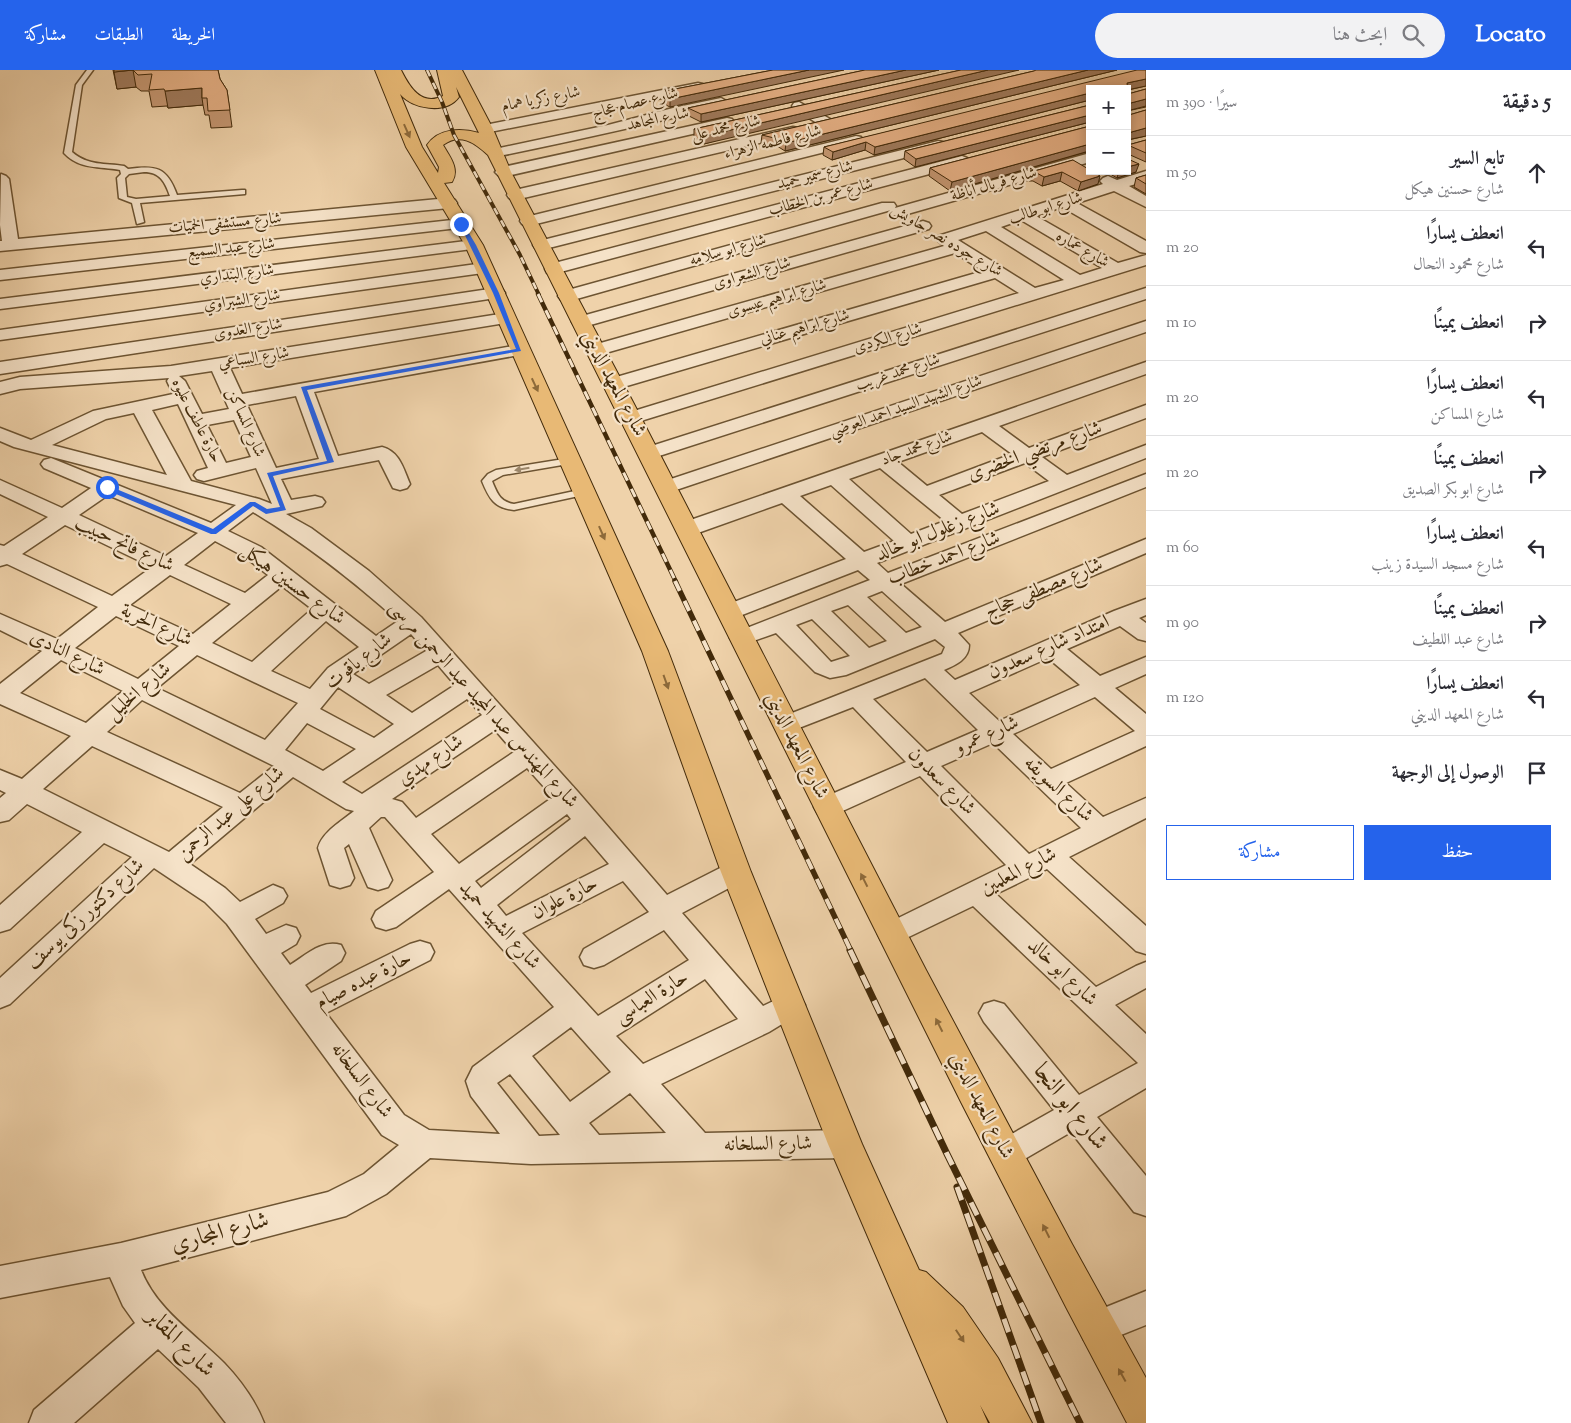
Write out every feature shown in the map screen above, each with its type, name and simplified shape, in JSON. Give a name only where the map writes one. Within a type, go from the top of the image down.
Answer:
[{"type":"main road","points":[[382,70],[414,147],[462,226],[496,293],[519,350],[655,650],[736,872],[845,1144],[968,1423]]},
{"type":"main road","points":[[393,70],[409,98],[426,103],[442,102],[451,97],[444,70]]},
{"type":"main road","name":"شارع المعهد الديني","points":[[455,70],[515,196],[649,453],[892,934],[1096,1328],[1146,1417]]},
{"type":"main road","points":[[462,226],[447,174],[447,167],[435,145],[439,140],[454,135],[471,136],[478,138],[494,151]]},
{"type":"main road","points":[[903,1275],[949,1320],[984,1372],[1012,1423]]},
{"type":"street","name":"شارع زكريا همام","points":[[494,151],[652,96],[707,85]]},
{"type":"street","points":[[652,96],[697,129]]},
{"type":"street","name":"شارع عصام عجاج","points":[[494,151],[610,129],[673,112],[739,98]]},
{"type":"street","points":[[781,110],[818,102]]},
{"type":"street","name":"شارع محمد على","points":[[515,196],[833,122],[799,106]]},
{"type":"street","name":"شارع المجاهد","points":[[494,151],[631,144],[744,119]]},
{"type":"street","points":[[610,129],[631,144]]},
{"type":"street","name":"شارع فاطمه الزهراء","points":[[528,221],[867,137]]},
{"type":"street","name":"شارع سمير حميد","points":[[547,257],[659,215],[952,141]]},
{"type":"street","name":"شارع عمر بن الخطاب","points":[[547,257],[682,235],[978,156]]},
{"type":"street","name":"شارع فريال أباظة","points":[[893,209],[1073,162],[1086,166]]},
{"type":"street","points":[[1101,175],[1117,187],[1146,202]]},
{"type":"street","name":"شارع ابو طالب","points":[[951,243],[988,226],[1117,187],[1146,176]]},
{"type":"street","points":[[1,183],[5,245]]},
{"type":"street","name":"شارع جوده نصر جاويش","points":[[858,189],[923,226],[1034,294]]},
{"type":"street","points":[[1100,192],[1146,217]]},
{"type":"street","points":[[1066,202],[1146,248]]},
{"type":"street","name":"شارع ابو سلامه","points":[[567,296],[893,209]]},
{"type":"street","points":[[659,215],[682,235]]},
{"type":"street","name":"شارع عماره","points":[[1023,216],[1116,269]]},
{"type":"street","name":"شارع مستشفى الحميات","points":[[5,245],[144,227],[266,220],[462,226]]},
{"type":"street","points":[[266,220],[315,349]]},
{"type":"street","name":"شارع عبد السميع","points":[[0,275],[152,257],[462,226]]},
{"type":"street","name":"شارع البنداري","points":[[0,304],[284,269],[462,226]]},
{"type":"street","name":"شارع الشبراوي","points":[[0,335],[294,294],[462,226]]},
{"type":"street","name":"شارع الشعراوى","points":[[581,322],[923,226]]},
{"type":"street","points":[[988,226],[1078,281]]},
{"type":"street","points":[[144,227],[152,257],[160,312]]},
{"type":"street","name":"شارع ابراهيم عيسوى","points":[[596,350],[951,243]]},
{"type":"street","name":"شارع الكردى","points":[[631,418],[1146,260]]},
{"type":"street","name":"شارع ابراهيم عناني","points":[[613,384],[997,272]]},
{"type":"street","name":"شارع العدوى","points":[[0,368],[496,293]]},
{"type":"street","name":"شارع محمد غريب","points":[[649,453],[1146,293]]},
{"type":"street","name":"شارع السباعي","points":[[0,388],[20,383],[171,372],[506,318]]},
{"type":"street","name":"شارع الشهيد السيد احمد العوضي","points":[[666,487],[1146,326]]},
{"type":"street","points":[[892,338],[966,387]]},
{"type":"street","points":[[196,421],[304,388],[519,350]]},
{"type":"street","points":[[74,356],[74,379]]},
{"type":"street","name":"شارع المساكن","points":[[219,364],[266,468],[268,508]]},
{"type":"street","name":"شارع محمد جاد","points":[[687,529],[1146,368]]},
{"type":"street","name":"حارة عاطف عليوه","points":[[171,372],[220,471]]},
{"type":"street","points":[[1126,375],[1146,387]]},
{"type":"street","points":[[304,388],[330,462]]},
{"type":"street","points":[[13,445],[100,415],[183,397]]},
{"type":"street","points":[[140,406],[182,482],[220,471],[330,462],[382,453],[388,456],[400,484]]},
{"type":"street","name":"شارع مرتضي الخضرى","points":[[924,494],[1146,411]]},
{"type":"street","points":[[985,425],[1065,482]]},
{"type":"street","name":"شارع المهندس عبد المجيد عبد الرحمن مرسى","points":[[13,445],[182,482],[268,508],[360,576],[413,622],[441,653],[569,799],[759,1023]]},
{"type":"street","name":"شارع حسنين هيكل","points":[[13,445],[214,532],[253,552],[374,647]]},
{"type":"street","name":"شارع زغلول ابو خالد","points":[[729,612],[1146,451]]},
{"type":"street","points":[[884,461],[960,523]]},
{"type":"street","points":[[835,478],[909,543]]},
{"type":"street","name":"شارع احمد خطاب","points":[[742,638],[1146,480]]},
{"type":"street","name":"شارع فاتح حبيب","points":[[0,486],[247,603]]},
{"type":"street","points":[[2,555],[107,487]]},
{"type":"street","points":[[786,495],[940,630],[956,645],[957,651],[950,659],[786,725]]},
{"type":"street","points":[[242,805],[1,694],[114,606],[214,532],[268,508],[315,502]]},
{"type":"street","name":"شارع مصطفى حجاج","points":[[780,623],[826,669],[835,670],[940,630],[1146,546]]},
{"type":"street","name":"شارع الحرية","points":[[2,555],[254,672],[375,749]]},
{"type":"street","name":"شارع الخليل","points":[[0,813],[13,785],[90,734],[140,689],[282,575]]},
{"type":"street","points":[[851,595],[903,643]]},
{"type":"street","name":"امتداد شارع سعدون","points":[[952,691],[1146,606]]},
{"type":"street","points":[[254,672],[326,609]]},
{"type":"street","points":[[815,609],[866,658]]},
{"type":"street","points":[[1122,616],[1146,634]]},
{"type":"street","name":"شارع النادى","points":[[0,621],[281,758]]},
{"type":"street","name":"شارع ياقوت","points":[[281,758],[308,706],[336,674],[413,622]]},
{"type":"street","points":[[1051,648],[1146,727]]},
{"type":"street","points":[[368,695],[441,653]]},
{"type":"street","name":"شارع عمرو","points":[[827,807],[1146,665]]},
{"type":"street","name":"شارع السويقه","points":[[928,668],[1100,830]]},
{"type":"street","points":[[336,674],[412,724]]},
{"type":"street","points":[[323,783],[470,686]]},
{"type":"street","name":"شارع سعدون","points":[[856,696],[1026,868]]},
{"type":"street","name":"شارع مهدي","points":[[340,878],[331,848],[332,844],[365,812],[497,717]]},
{"type":"street","points":[[1048,781],[1146,736]]},
{"type":"street","points":[[414,832],[530,754]]},
{"type":"street","name":"شارع الشهيد حميد","points":[[281,758],[355,802],[365,812],[393,808],[697,1146]]},
{"type":"street","name":"شارع على عبد الرحمن","points":[[161,860],[242,805],[281,758]]},
{"type":"street","name":"شارع السلخانه","points":[[13,785],[161,860],[215,895],[237,916],[274,943],[286,982],[393,1125],[424,1144],[531,1150],[845,1144]]},
{"type":"street","points":[[386,919],[569,799]]},
{"type":"street","name":"شارع المعلمين","points":[[892,934],[1144,810]]},
{"type":"street","points":[[365,812],[378,880]]},
{"type":"street","points":[[479,904],[587,821]]},
{"type":"street","points":[[0,922],[101,830]]},
{"type":"street","points":[[1050,856],[1146,943]]},
{"type":"street","name":"شارع دكتور زكى يوسف","points":[[0,996],[161,860]]},
{"type":"street","name":"حارة علوان","points":[[504,930],[627,867]]},
{"type":"street","points":[[594,956],[665,912],[736,872]]},
{"type":"street","name":"شارع ابو خالد","points":[[977,893],[1093,1003],[1144,1072]]},
{"type":"street","points":[[237,916],[273,896]]},
{"type":"street","name":"حارة عبده صيام","points":[[307,1009],[420,952]]},
{"type":"street","points":[[286,982],[330,953]]},
{"type":"street","name":"حارة العباسى","points":[[596,1034],[708,963]]},
{"type":"street","points":[[1093,1003],[1146,974]]},
{"type":"street","points":[[568,1121],[635,1077],[759,1023],[790,1006]]},
{"type":"street","points":[[531,1150],[482,1087],[480,1081],[512,1054],[574,1008]]},
{"type":"street","name":"شارع ابو النجا","points":[[994,1013],[1146,1201]]},
{"type":"street","points":[[512,1054],[591,1149]]},
{"type":"street","points":[[1006,1154],[1144,1072]]},
{"type":"street","name":"شارع المجاري","points":[[0,1282],[121,1260],[334,1205],[375,1184],[424,1144]]},
{"type":"street","name":"شارع المقابر","points":[[121,1260],[133,1290],[142,1305],[159,1325],[224,1388],[239,1419]]},
{"type":"street","points":[[1096,1328],[1146,1308]]},
{"type":"street","points":[[47,1423],[159,1325]]},
{"type":"lane","points":[[90,70],[78,90],[68,152],[74,159],[85,165],[122,168],[125,172]]},
{"type":"lane","points":[[125,172],[146,168],[159,171],[169,180],[174,197]]},
{"type":"lane","points":[[125,172],[125,176],[121,178],[124,198],[136,202],[242,192]]},
{"type":"lane","points":[[136,202],[144,227]]},
{"type":"lane","points":[[570,461],[500,472],[487,481],[497,502],[504,506],[514,507],[584,492]]},
{"type":"building","points":[[114,70],[133,70],[114,72]]},
{"type":"building","points":[[133,70],[218,70],[220,79],[227,90],[230,110],[208,111],[207,98],[202,98],[202,88],[165,91],[164,89],[149,90],[152,74],[138,75]]},
{"type":"building","points":[[773,70],[809,70],[670,99],[664,96],[671,95],[665,91]]},
{"type":"building","points":[[865,70],[906,70],[701,114],[688,108]]},
{"type":"building","points":[[961,70],[988,70],[705,136],[694,129]]},
{"type":"building","points":[[1088,70],[786,143],[762,135],[1034,71]]},
{"type":"building","points":[[1137,70],[1146,70],[1146,79],[1127,83],[1127,85],[1086,85],[1086,94],[875,147],[866,142],[833,152],[824,147]]},
{"type":"building","points":[[1146,89],[1146,99],[1131,103],[1131,93]]},
{"type":"building","points":[[1086,106],[1086,116],[916,159],[905,151]]},
{"type":"building","points":[[1146,110],[1146,128],[1131,132],[1131,114]]},
{"type":"building","points":[[1086,127],[1086,145],[952,182],[930,168]]},
{"type":"building","points":[[1146,140],[1146,153],[1131,146],[1131,144]]},
{"type":"building","points":[[1073,160],[1086,168],[1086,175],[1100,176],[1081,182],[1062,172],[1044,177],[1031,172]]},
{"type":"building","points":[[1131,160],[1139,164],[1131,166]]},
{"type":"building","points":[[1146,175],[1146,184],[1136,178]]},
{"type":"railway","points":[[427,70],[442,102],[454,135],[520,255],[539,295]]},
{"type":"railway","points":[[538,294],[676,582]]},
{"type":"railway","points":[[675,581],[851,951]]},
{"type":"railway","points":[[850,950],[947,1154],[1080,1423]]},
{"type":"railway","points":[[957,1187],[1041,1423]]},
{"type":"route","points":[[107,487],[214,532],[252,503],[266,512],[284,508],[269,475],[330,462],[304,388],[519,350],[474,245],[461,224]]}]
